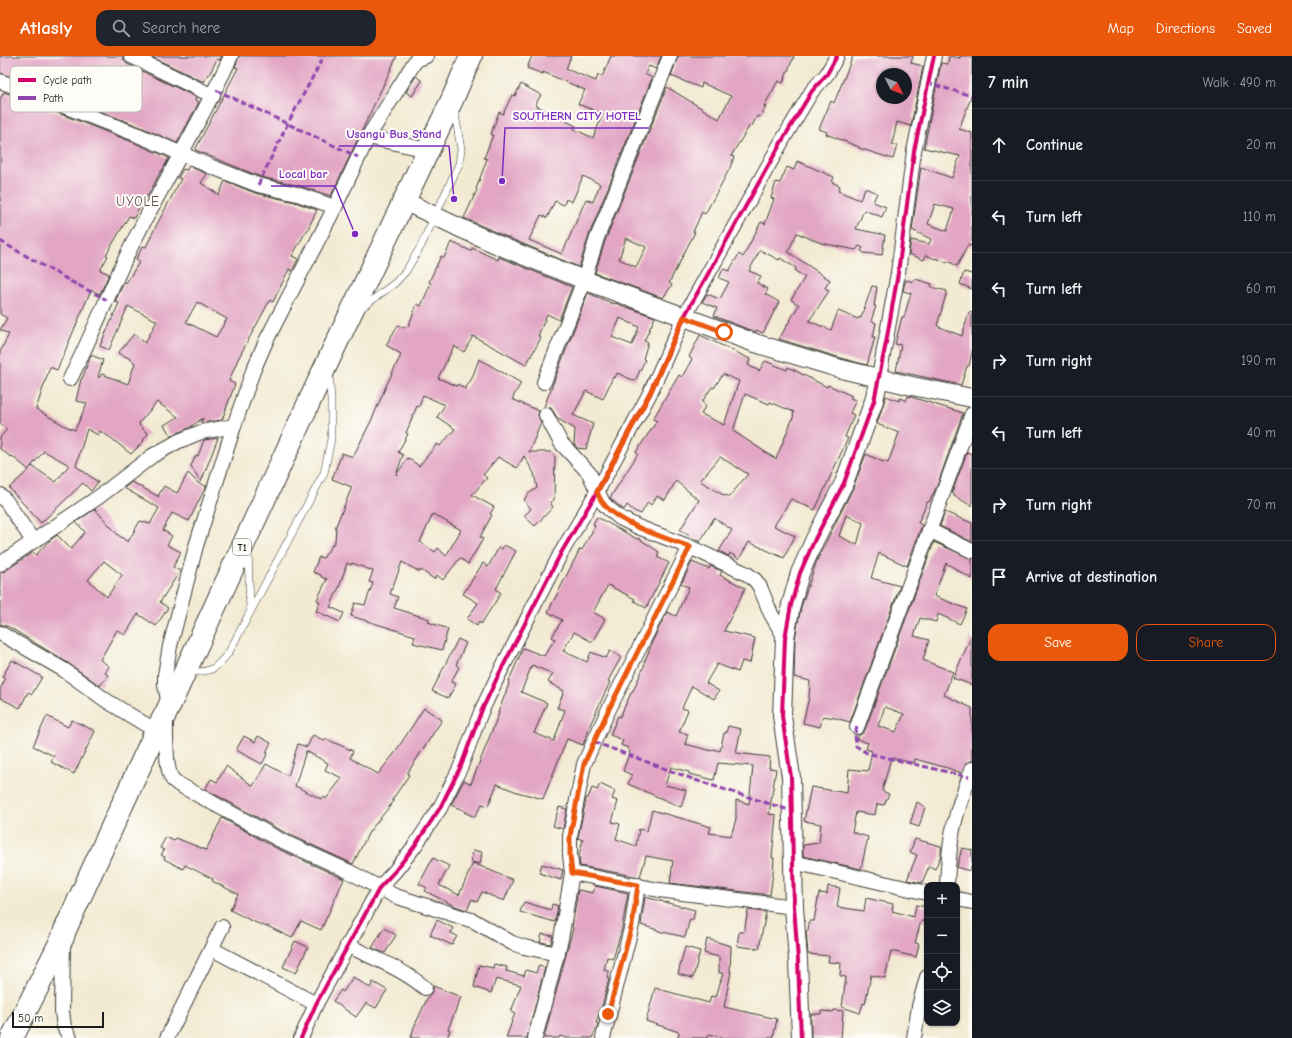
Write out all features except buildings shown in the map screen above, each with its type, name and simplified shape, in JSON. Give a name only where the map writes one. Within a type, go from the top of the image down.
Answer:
[{"type":"highway","name":"T1","points":[[12,1038],[63,937],[328,361],[452,100],[471,56]]},
{"type":"street","points":[[131,56],[212,96]]},
{"type":"street","points":[[70,379],[130,250],[212,96],[231,56]]},
{"type":"street","points":[[544,382],[584,280],[597,238],[670,56]]},
{"type":"street","points":[[301,1038],[316,1004],[380,887],[414,847],[440,808],[461,766],[481,712],[497,678],[561,553],[597,492],[650,393],[684,317],[782,141],[812,91],[827,74],[837,56]]},
{"type":"street","points":[[801,1038],[794,907],[791,777],[782,716],[785,638],[791,605],[800,573],[815,539],[844,483],[874,401],[898,273],[906,202],[915,144],[934,56]]},
{"type":"street","points":[[420,57],[368,137],[335,207],[266,340],[253,370],[196,546],[170,646],[165,675],[164,716],[169,772],[172,779],[178,784],[280,840],[348,871],[395,896],[474,921],[518,945],[558,954]]},
{"type":"street","points":[[0,82],[10,86]]},
{"type":"street","points":[[78,112],[258,184],[297,194],[335,207]]},
{"type":"street","points":[[368,137],[428,150]]},
{"type":"street","points":[[404,201],[505,248],[584,280],[794,356],[912,386],[972,398]]},
{"type":"street","points":[[857,727],[972,414]]},
{"type":"street","points":[[546,415],[561,443],[589,473],[603,503],[620,518],[638,527],[690,547],[746,574],[755,580],[760,587],[771,614],[785,638]]},
{"type":"street","points":[[0,564],[100,496],[152,456],[179,441],[201,432],[234,426]]},
{"type":"street","points":[[0,495],[6,501],[33,541]]},
{"type":"street","points":[[929,530],[972,551]]},
{"type":"street","points":[[535,1038],[558,954],[572,873],[570,836],[584,764],[607,713],[690,547]]},
{"type":"street","points":[[0,632],[64,670],[107,701],[164,716]]},
{"type":"street","points":[[947,882],[953,828],[958,808],[972,769]]},
{"type":"street","points":[[793,862],[924,892]]},
{"type":"street","points":[[572,873],[659,890],[794,907]]},
{"type":"street","points":[[603,1038],[632,925],[638,885]]},
{"type":"street","points":[[960,900],[972,902]]},
{"type":"street","points":[[167,1038],[222,927]]},
{"type":"street","points":[[63,937],[62,1011],[64,1027],[70,1038]]},
{"type":"street","points":[[347,945],[401,972],[417,981],[425,988]]},
{"type":"street","points":[[212,949],[316,1004]]},
{"type":"street","points":[[914,1038],[919,1006],[924,988]]},
{"type":"lane","points":[[350,316],[395,283],[406,270],[421,246],[459,164],[461,149],[452,100]]},
{"type":"lane","points":[[184,672],[203,672],[212,670],[219,665],[229,652],[324,473],[331,439],[331,399],[328,361]]},
{"type":"lane","points":[[247,536],[250,613]]},
{"type":"marked path","points":[[258,185],[287,125],[324,56]]},
{"type":"marked path","points":[[927,83],[972,96]]},
{"type":"marked path","points":[[216,90],[358,157]]},
{"type":"marked path","points":[[0,241],[107,300]]},
{"type":"marked path","points":[[857,727],[855,734],[856,746],[867,753],[969,777]]},
{"type":"marked path","points":[[594,742],[698,781],[792,811]]},
{"type":"cycle path","points":[[301,1038],[316,1004],[380,887],[414,847],[440,808],[461,766],[481,712],[497,678],[561,553],[597,492],[650,393],[684,317],[782,141],[812,91],[827,74],[837,56]]},
{"type":"cycle path","points":[[801,1038],[794,907],[791,777],[782,716],[785,638],[791,605],[800,573],[815,539],[844,483],[874,401],[898,273],[914,151],[934,56]]},
{"type":"place","name":"SOUTHERN CITY HOTEL","points":[[502,181]]},
{"type":"place","name":"Usangu Bus Stand","points":[[454,199]]},
{"type":"place","name":"Local bar","points":[[355,234]]},
{"type":"district","name":"UYOLE","points":[[138,201]]},
{"type":"route","points":[[608,1014],[632,925],[638,885],[572,873],[570,836],[584,764],[607,713],[655,620],[690,547],[654,534],[620,518],[603,503],[597,492],[626,435],[650,393],[684,317],[724,332]]}]
